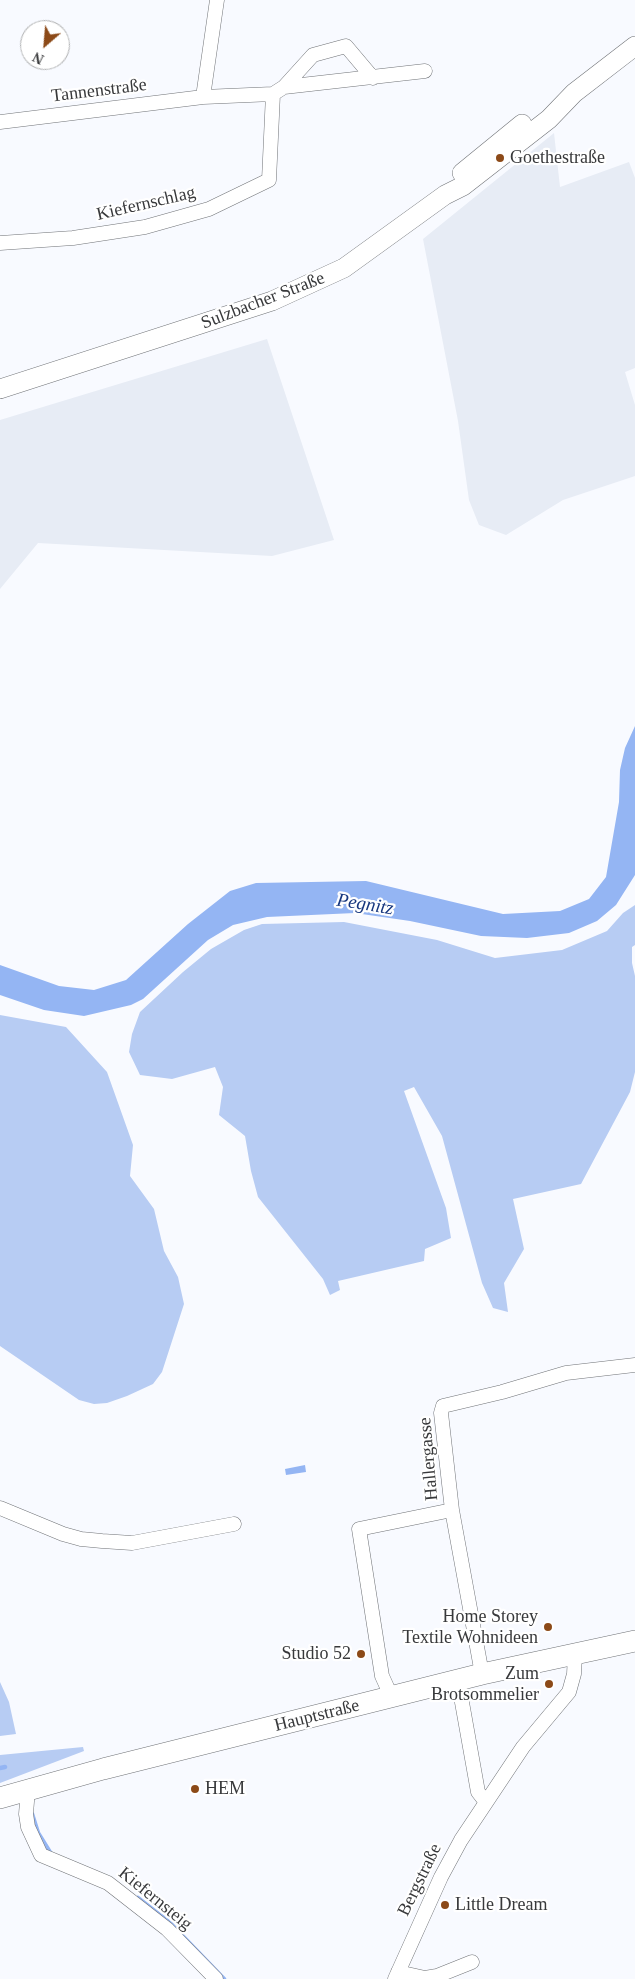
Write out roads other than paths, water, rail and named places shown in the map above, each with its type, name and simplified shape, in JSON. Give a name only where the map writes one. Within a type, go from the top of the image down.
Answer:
[{"type":"main road","name":"Sulzbacher Straße","points":[[0,389],[272,301],[309,286],[344,268],[445,196],[455,178],[491,147],[547,106],[574,93],[635,46]]},
{"type":"main road","name":"Hauptstraße","points":[[0,1798],[103,1768],[392,1698],[482,1674],[635,1641]]},
{"type":"street","points":[[203,97],[217,0]]},
{"type":"street","points":[[279,90],[313,55],[346,46],[374,78]]},
{"type":"street","name":"Tannenstraße","points":[[0,122],[425,71]]},
{"type":"street","name":"Kiefernschlag","points":[[0,243],[73,238],[145,227],[209,208],[269,180],[279,90]]},
{"type":"street","name":"Hallergasse","points":[[482,1674],[452,1510],[440,1413],[443,1406],[502,1392],[566,1372],[635,1365]]},
{"type":"street","points":[[0,1508],[63,1534],[81,1539],[102,1541],[132,1543],[234,1524]]},
{"type":"street","points":[[392,1698],[382,1676],[359,1529],[452,1510]]},
{"type":"street","name":"Bergstraße","points":[[396,1975],[441,1877],[485,1801],[523,1747],[539,1731],[569,1692],[574,1674],[575,1655]]},
{"type":"street","points":[[458,1680],[478,1792],[485,1801]]},
{"type":"street","name":"Kiefernsteig","points":[[28,1789],[26,1814],[28,1827],[41,1855],[108,1882],[167,1929],[216,1979]]},
{"type":"street","points":[[396,1975],[425,1978],[437,1976],[472,1962]]},
{"type":"water","name":"Pegnitz","points":[[635,726],[635,875],[616,905],[597,921],[569,933],[527,938],[481,936],[410,921],[355,913],[267,917],[233,925],[208,940],[143,999],[131,1005],[84,1016],[44,1010],[0,995],[0,965],[59,986],[94,990],[126,980],[188,924],[230,891],[256,883],[366,881],[503,914],[560,911],[589,899],[606,877],[619,802],[620,770],[625,748]]},
{"type":"water","points":[[305,1465],[306,1472],[286,1475],[285,1469]]},
{"type":"waterway","points":[[0,1768],[5,1767]]},
{"type":"waterway","points":[[32,1814],[38,1833],[51,1854]]},
{"type":"waterway","points":[[138,1898],[170,1923],[224,1979]]},
{"type":"place","name":"Goethestraße","points":[[500,158]]},
{"type":"place","name":"Home Storey Textile Wohnideen","points":[[548,1627]]},
{"type":"place","name":"Studio 52","points":[[361,1654]]},
{"type":"place","name":"Zum Brotsommelier","points":[[549,1684]]},
{"type":"place","name":"HEM","points":[[195,1789]]},
{"type":"place","name":"Little Dream","points":[[445,1905]]}]
